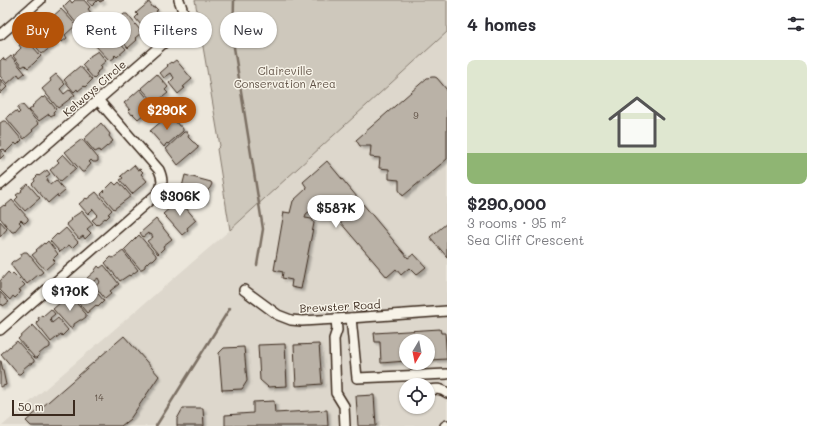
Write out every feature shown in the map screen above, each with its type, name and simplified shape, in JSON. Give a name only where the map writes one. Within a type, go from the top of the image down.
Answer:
[{"type":"street","points":[[0,34],[40,0]]},
{"type":"street","name":"Kelways Circle","points":[[0,185],[182,28],[184,17],[180,0]]},
{"type":"street","points":[[0,330],[161,188],[162,176],[159,170],[98,100]]},
{"type":"street","name":"Brewster Road","points":[[244,290],[278,315],[291,320],[336,320],[447,311]]},
{"type":"street","points":[[351,318],[357,378],[447,374]]},
{"type":"street","points":[[336,320],[337,330],[334,339],[336,393],[344,406],[345,426]]},
{"type":"street","points":[[435,389],[443,390],[447,393]]},
{"type":"shaded area","points":[[447,32],[447,426],[2,426],[230,230]]},
{"type":"green space","name":"Claireville Conservation Area","points":[[195,0],[447,0],[447,32],[230,230],[217,149],[220,146],[203,48],[212,48],[212,12],[197,12]]},
{"type":"building","points":[[70,0],[72,3],[75,0],[84,0],[90,7],[88,9],[90,12],[72,12],[72,18],[63,7]]},
{"type":"building","points":[[87,0],[98,0],[92,6]]},
{"type":"building","points":[[149,2],[153,8],[155,7],[158,10],[156,11],[157,12],[139,12],[139,23],[135,18],[138,15],[136,13]]},
{"type":"building","points":[[64,12],[72,21],[72,29],[65,35],[67,38],[64,40]]},
{"type":"building","points":[[131,19],[139,29],[139,35],[135,38],[137,40],[131,45]]},
{"type":"building","points":[[21,48],[34,48],[41,56],[28,68],[25,65],[22,67],[13,56]]},
{"type":"building","points":[[37,48],[50,48],[42,54]]},
{"type":"building","points":[[98,48],[126,49],[117,57],[115,55],[115,57],[110,61]]},
{"type":"building","points":[[98,51],[106,61],[100,66],[102,68],[97,72],[97,76],[94,79],[82,65],[90,56]]},
{"type":"building","points":[[11,56],[25,73],[20,77],[18,74],[7,84],[0,76],[0,61],[3,58],[5,61]]},
{"type":"building","points":[[176,60],[192,79],[178,94],[169,83],[174,78],[171,73],[164,78],[160,73],[168,66],[167,65]]},
{"type":"building","points":[[80,66],[92,80],[85,87],[84,86],[78,91],[77,89],[74,92],[64,80]]},
{"type":"building","points":[[56,74],[65,84],[60,89],[64,94],[70,89],[75,95],[58,108],[42,89]]},
{"type":"building","points":[[157,74],[168,87],[165,90],[168,93],[155,103],[141,88]]},
{"type":"building","points":[[427,78],[437,78],[447,90],[447,159],[403,196],[399,190],[399,180],[389,179],[389,169],[379,168],[380,158],[370,157],[371,146],[360,146],[356,140]]},
{"type":"building","points":[[0,79],[7,87],[0,94]]},
{"type":"building","points":[[140,89],[152,104],[149,106],[151,108],[138,119],[133,114],[132,115],[124,103]]},
{"type":"building","points":[[45,96],[56,109],[53,112],[54,114],[51,116],[49,114],[39,121],[29,110],[42,97],[43,98]]},
{"type":"building","points":[[23,105],[39,124],[24,139],[7,119],[10,114],[16,111],[18,114],[20,112],[18,107]]},
{"type":"building","points":[[169,115],[171,115],[179,126],[181,126],[183,131],[164,147],[150,131]]},
{"type":"building","points":[[6,121],[22,140],[17,145],[15,143],[6,152],[0,147],[0,123]]},
{"type":"building","points":[[101,123],[110,134],[109,136],[113,141],[100,152],[99,150],[95,152],[84,139]]},
{"type":"building","points":[[184,132],[187,132],[189,135],[188,137],[198,146],[198,148],[178,165],[166,149]]},
{"type":"building","points":[[82,139],[98,158],[98,161],[96,162],[91,160],[89,162],[91,164],[84,172],[82,172],[65,152]]},
{"type":"building","points":[[0,149],[4,155],[0,159]]},
{"type":"building","points":[[63,154],[76,168],[60,182],[50,170],[59,162],[57,160]]},
{"type":"building","points":[[327,161],[408,258],[414,254],[426,267],[416,275],[409,268],[401,275],[396,269],[387,277],[322,201],[306,214],[305,218],[312,219],[314,223],[301,289],[291,287],[292,280],[282,278],[283,272],[274,270],[284,212],[290,213],[293,201],[307,188],[303,182]]},
{"type":"building","points":[[134,165],[138,170],[140,169],[143,172],[141,174],[147,181],[132,194],[120,180],[123,178],[121,176]]},
{"type":"building","points":[[47,170],[50,174],[46,177],[50,185],[56,180],[65,191],[58,197],[57,195],[48,203],[32,184],[38,175],[39,176]]},
{"type":"building","points":[[185,175],[211,182],[212,184],[208,190],[206,201],[204,202],[180,195]]},
{"type":"building","points":[[113,182],[116,185],[119,182],[131,196],[114,209],[101,194]]},
{"type":"building","points":[[28,184],[40,198],[25,211],[15,200],[18,197],[16,195]]},
{"type":"building","points":[[96,192],[112,210],[106,219],[105,218],[97,225],[92,220],[97,216],[93,209],[88,214],[79,204]]},
{"type":"building","points":[[12,200],[28,218],[25,223],[21,220],[19,222],[21,224],[14,232],[12,232],[0,218],[0,208]]},
{"type":"building","points":[[180,201],[196,220],[182,235],[163,214],[171,207],[170,206]]},
{"type":"building","points":[[82,211],[93,224],[87,229],[91,233],[85,239],[83,236],[79,239],[66,224],[71,220],[70,219]]},
{"type":"building","points":[[156,219],[172,239],[163,246],[164,248],[158,254],[147,241],[153,237],[151,234],[149,235],[148,233],[143,237],[140,233]]},
{"type":"building","points":[[0,221],[7,229],[0,237]]},
{"type":"building","points":[[447,223],[447,257],[430,237]]},
{"type":"building","points":[[66,228],[78,242],[72,248],[69,245],[60,252],[50,241]]},
{"type":"building","points":[[139,235],[156,255],[153,260],[150,260],[142,269],[140,269],[124,250]]},
{"type":"building","points":[[48,241],[58,254],[53,259],[55,261],[45,270],[32,255]]},
{"type":"building","points":[[123,251],[138,270],[120,281],[105,263],[111,257],[113,258]]},
{"type":"building","points":[[27,252],[43,272],[27,284],[11,265],[13,261],[21,257],[21,254]]},
{"type":"building","points":[[104,265],[119,284],[110,291],[112,293],[105,299],[95,286],[100,282],[98,278],[91,283],[87,278],[98,266],[100,268]]},
{"type":"building","points":[[8,272],[11,275],[13,273],[25,285],[19,290],[21,291],[15,298],[13,296],[10,300],[0,290],[0,281]]},
{"type":"building","points":[[86,280],[89,284],[85,287],[88,294],[94,289],[104,301],[98,307],[96,305],[87,313],[71,294],[75,291],[73,289],[77,286],[78,287]]},
{"type":"building","points":[[0,292],[9,302],[3,306],[2,304],[0,306]]},
{"type":"building","points":[[69,295],[86,314],[86,317],[74,324],[72,328],[70,328],[53,309]]},
{"type":"building","points":[[51,309],[55,314],[50,318],[52,323],[58,318],[68,330],[62,336],[61,334],[51,342],[36,323],[39,320],[38,318],[42,315],[43,316]]},
{"type":"building","points":[[33,325],[50,344],[50,347],[39,354],[37,358],[35,358],[18,339]]},
{"type":"building","points":[[440,329],[441,333],[445,333],[447,359],[435,360],[435,334],[399,334],[399,362],[381,363],[380,342],[375,342],[374,333]]},
{"type":"building","points":[[124,336],[159,376],[130,419],[121,426],[31,426],[26,421]]},
{"type":"building","points":[[17,341],[34,360],[34,362],[23,369],[20,374],[18,374],[1,354]]},
{"type":"building","points":[[285,344],[287,386],[268,387],[260,380],[258,345]]},
{"type":"building","points":[[319,344],[322,384],[296,386],[294,345]]},
{"type":"building","points":[[244,347],[247,381],[242,389],[222,390],[219,353],[224,348]]},
{"type":"building","points":[[0,361],[6,385],[0,387]]},
{"type":"building","points":[[374,395],[376,426],[358,426],[356,396]]},
{"type":"building","points":[[274,401],[275,413],[327,410],[328,426],[225,426],[225,415],[253,413],[253,402]]},
{"type":"building","points":[[183,408],[203,408],[204,426],[177,426],[177,419]]},
{"type":"waterway","points":[[234,0],[233,41],[263,229],[257,265]]},
{"type":"waterway","points":[[156,426],[230,308]]}]
